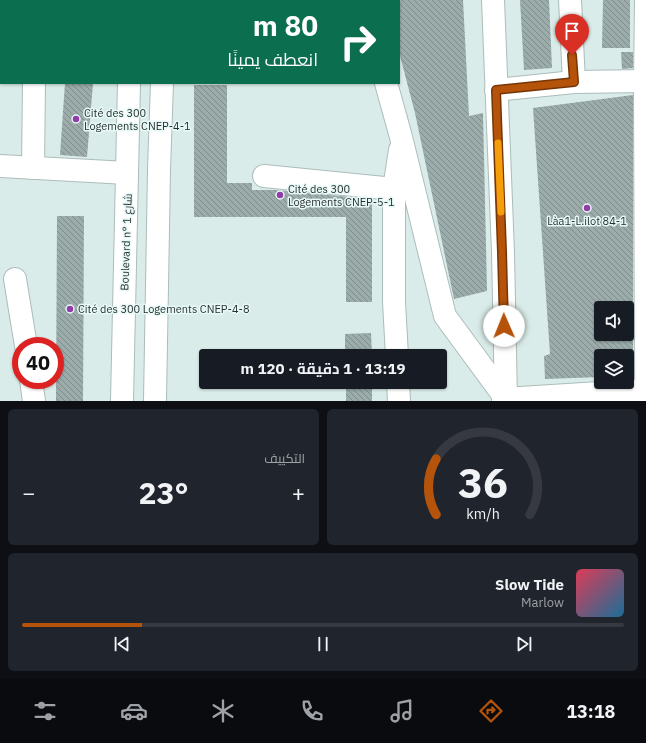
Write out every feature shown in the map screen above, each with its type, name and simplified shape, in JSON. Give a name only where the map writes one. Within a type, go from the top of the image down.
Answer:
[{"type":"street","points":[[493,0],[502,252],[505,400]]},
{"type":"street","points":[[570,0],[574,82]]},
{"type":"street","points":[[646,0],[646,399]]},
{"type":"street","points":[[496,90],[574,82],[645,81]]},
{"type":"street","points":[[33,168],[34,84]]},
{"type":"street","name":"Boulevard n° شارع 1","points":[[122,401],[129,84]]},
{"type":"street","points":[[155,401],[162,84]]},
{"type":"street","points":[[386,84],[401,137],[445,316],[505,400]]},
{"type":"street","points":[[397,349],[394,302],[394,189],[401,137]]},
{"type":"street","points":[[0,166],[127,173]]},
{"type":"street","points":[[264,176],[394,189]]},
{"type":"street","points":[[15,279],[25,337]]},
{"type":"street","points":[[32,389],[34,401]]},
{"type":"street","points":[[398,389],[399,401]]},
{"type":"street","points":[[505,400],[646,390]]},
{"type":"building","points":[[400,0],[463,0],[469,116],[483,113],[487,291],[454,299],[415,113],[400,56]]},
{"type":"building","points":[[520,0],[549,0],[552,68],[524,70]]},
{"type":"building","points":[[603,0],[630,0],[630,48],[602,48]]},
{"type":"building","points":[[621,52],[633,52],[633,68],[622,69]]},
{"type":"building","name":"Cité des 300 Logements CNEP-4-1","points":[[65,84],[93,84],[87,157],[60,155]]},
{"type":"building","name":"Cité des 300 Logements CNEP-5-1","points":[[194,85],[227,85],[227,183],[252,183],[252,190],[276,190],[371,199],[372,302],[346,302],[346,217],[194,217]]},
{"type":"building","name":"Làa1-L.ilot 84-1","points":[[633,95],[633,301],[594,301],[594,341],[633,341],[633,349],[594,349],[594,377],[545,379],[544,356],[550,354],[533,108]]},
{"type":"building","name":"Cité des 300 Logements CNEP-4-8","points":[[57,216],[84,216],[83,401],[56,401],[56,389],[64,389],[64,337],[56,337]]},
{"type":"building","points":[[371,333],[372,349],[345,349],[345,334]]},
{"type":"building","points":[[346,389],[372,389],[372,401],[346,401]]},
{"type":"slow traffic","points":[[498,143],[501,212]]},
{"type":"place","name":"Cité des 300 Logements CNEP-4-1","points":[[76,119]]},
{"type":"place","name":"Cité des 300 Logements CNEP-5-1","points":[[280,195]]},
{"type":"place","name":"Làa1-L.ilot 84-1","points":[[587,208]]},
{"type":"place","name":"Cité des 300 Logements CNEP-4-8","points":[[70,309]]},
{"type":"route","points":[[504,326],[496,90],[574,82],[572,55]]}]
